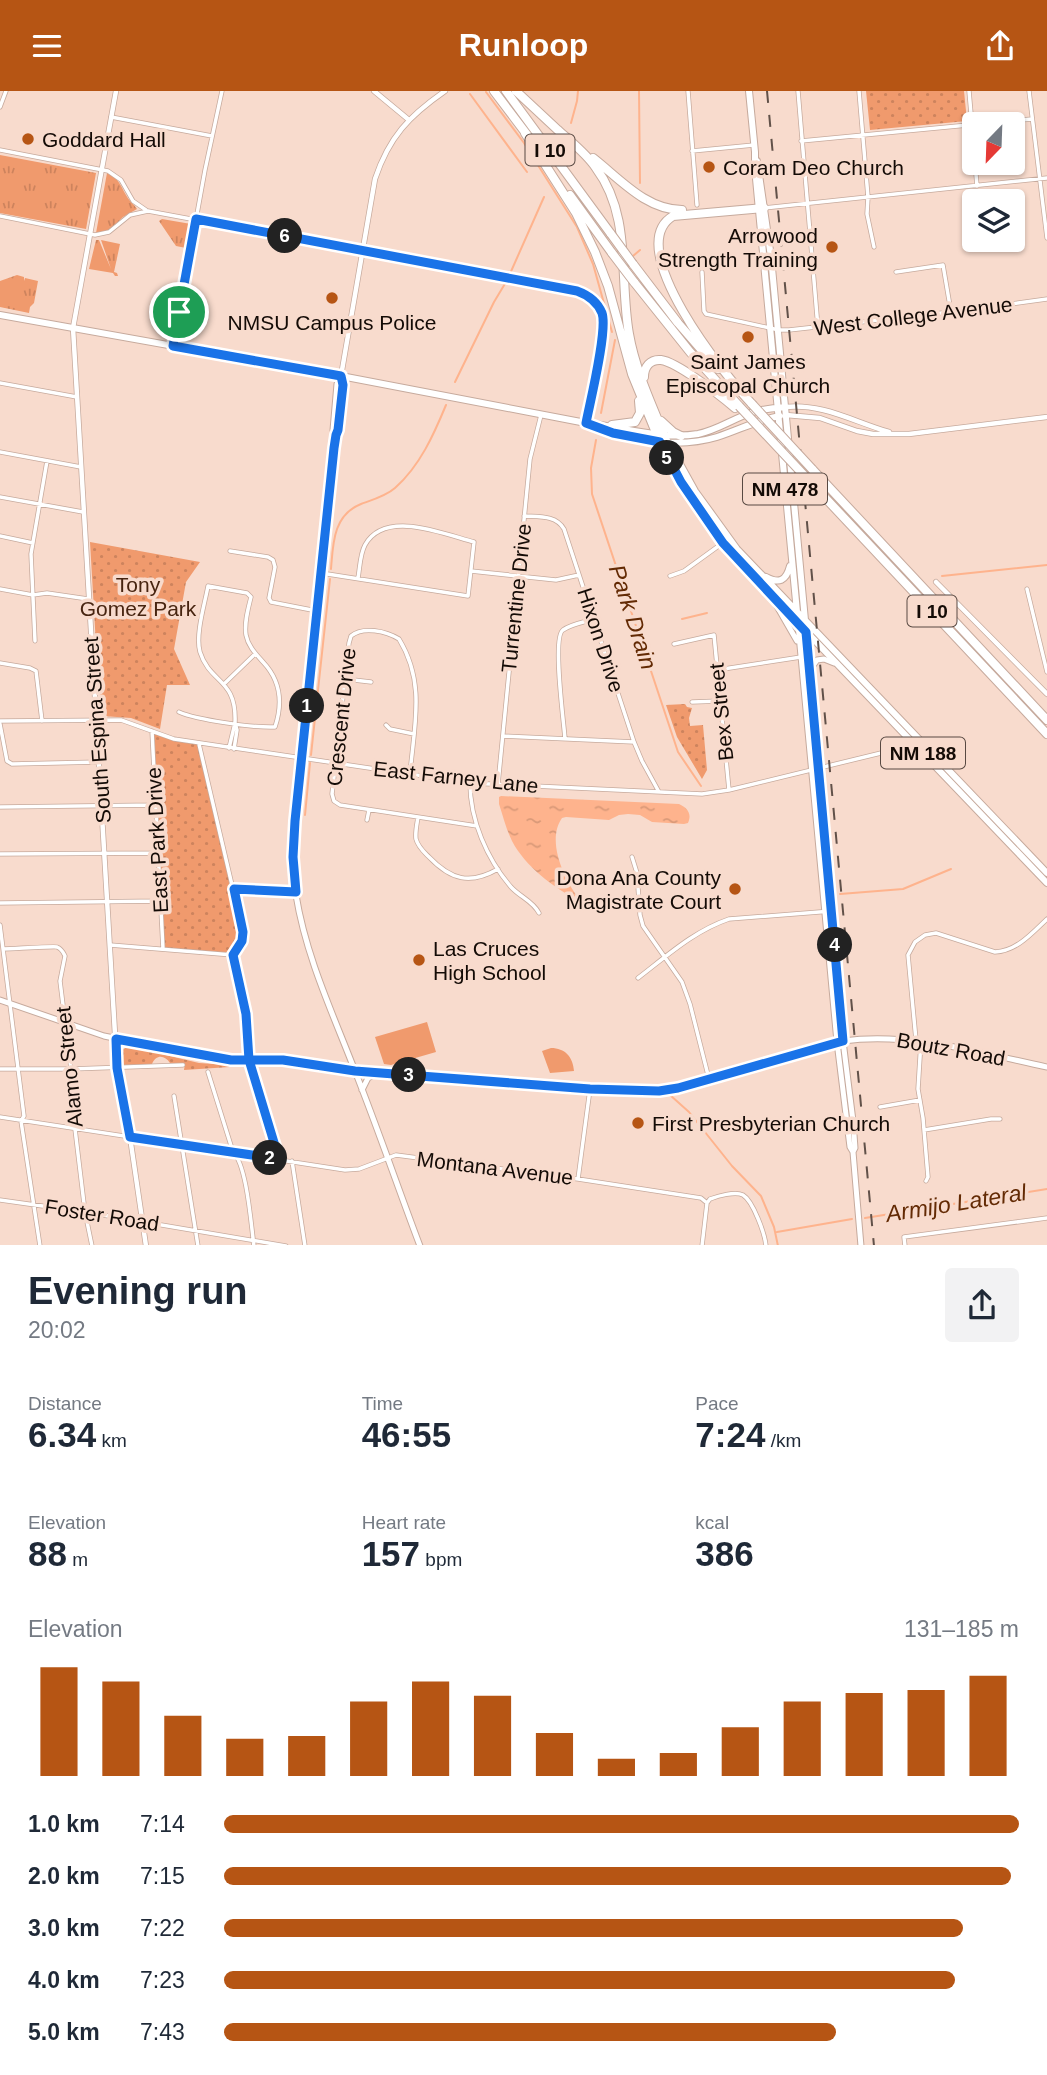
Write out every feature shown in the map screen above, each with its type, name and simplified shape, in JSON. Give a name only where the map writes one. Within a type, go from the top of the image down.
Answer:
[{"type":"highway","name":"I 10","points":[[494,91],[634,282],[738,408],[1047,734]]},
{"type":"highway","name":"I 10","points":[[506,91],[678,323],[1047,720]]},
{"type":"highway","points":[[516,91],[595,166],[612,196],[621,229],[629,332],[662,439]]},
{"type":"highway","points":[[558,130],[647,201],[659,207],[685,210],[760,206]]},
{"type":"highway","points":[[525,133],[576,213],[595,251],[608,286],[640,413],[637,420],[631,424],[612,425]]},
{"type":"highway","points":[[734,386],[681,307],[662,268],[657,237],[663,224],[677,215],[760,206]]},
{"type":"highway","points":[[648,393],[645,369],[651,362],[662,360],[738,408]]},
{"type":"highway","points":[[632,374],[662,439]]},
{"type":"highway","points":[[657,418],[681,436]]},
{"type":"main road","name":"NM 478","points":[[750,91],[759,168],[770,328],[782,411],[801,622],[800,649],[815,770],[840,1041],[853,1121],[861,1245]]},
{"type":"main road","name":"NM 478","points":[[760,206],[779,330],[782,411],[797,612]]},
{"type":"main road","points":[[0,316],[341,376],[586,423],[612,425],[662,439],[713,430],[753,412],[782,411]]},
{"type":"main road","points":[[341,376],[343,385],[301,759],[294,840],[296,892],[307,942],[332,1015],[420,1245]]},
{"type":"main road","points":[[586,423],[613,433],[662,439],[704,440],[782,411]]},
{"type":"main road","name":"NM 188","points":[[662,439],[681,482],[770,596],[801,622],[1047,873]]},
{"type":"main road","name":"NM 188","points":[[726,541],[797,612],[801,622]]},
{"type":"main road","points":[[759,572],[772,580],[780,581],[787,576],[792,561]]},
{"type":"main road","points":[[770,596],[800,649]]},
{"type":"main road","name":"NM 478","points":[[801,622],[806,632],[815,770]]},
{"type":"main road","name":"NM 188","points":[[806,632],[1047,883]]},
{"type":"main road","points":[[809,671],[817,660],[824,659],[835,663]]},
{"type":"main road","name":"Boutz Road","points":[[0,1000],[116,1039],[212,1058],[283,1060],[355,1071],[590,1089],[659,1091],[840,1041],[885,1037],[918,1040],[1047,1067]]},
{"type":"main road","points":[[335,1068],[343,1062],[346,1049]]},
{"type":"main road","points":[[362,1090],[369,1077],[378,1072]]},
{"type":"street","points":[[0,107],[6,91]]},
{"type":"street","name":"South Espina Street","points":[[116,91],[74,328],[117,1068],[146,1245]]},
{"type":"street","points":[[173,346],[222,91]]},
{"type":"street","points":[[374,91],[409,120]]},
{"type":"street","points":[[341,376],[375,179],[380,164],[390,143],[409,120],[445,91]]},
{"type":"street","points":[[688,91],[696,205]]},
{"type":"street","points":[[798,91],[818,328]]},
{"type":"street","points":[[859,91],[868,197],[867,214],[874,247]]},
{"type":"street","points":[[969,91],[971,112]]},
{"type":"street","points":[[1029,91],[1047,238]]},
{"type":"street","points":[[111,117],[212,137]]},
{"type":"street","points":[[1026,120],[1032,119]]},
{"type":"street","points":[[801,141],[962,125]]},
{"type":"street","points":[[692,151],[755,148]]},
{"type":"street","points":[[0,150],[102,169],[121,180],[133,201],[148,211]]},
{"type":"street","points":[[976,175],[977,186]]},
{"type":"street","points":[[760,206],[1047,179]]},
{"type":"street","points":[[0,216],[95,235],[106,233],[130,215],[148,211],[577,291],[596,302],[603,321],[586,423]]},
{"type":"street","points":[[896,272],[943,265],[951,312]]},
{"type":"street","name":"West College Avenue","points":[[702,272],[706,314],[779,330],[818,328],[1047,299]]},
{"type":"street","points":[[0,383],[77,397]]},
{"type":"street","points":[[782,411],[807,407],[834,412],[893,433]]},
{"type":"street","points":[[782,411],[820,418],[873,434],[934,432],[1047,417]]},
{"type":"street","name":"Turrentine Drive","points":[[498,784],[530,459],[541,414]]},
{"type":"street","points":[[0,452],[81,467]]},
{"type":"street","points":[[35,641],[30,554],[47,461]]},
{"type":"street","points":[[0,497],[83,512]]},
{"type":"street","name":"Hixon Drive","points":[[524,516],[554,519],[562,524],[634,742],[659,792]]},
{"type":"street","points":[[321,573],[468,596],[474,542],[421,527],[397,526],[369,539],[362,554],[358,578]]},
{"type":"street","points":[[0,536],[33,543]]},
{"type":"street","points":[[670,576],[684,571],[726,541]]},
{"type":"street","points":[[230,551],[274,560],[269,598],[271,602],[317,611]]},
{"type":"street","points":[[471,571],[556,580],[579,575]]},
{"type":"street","points":[[936,582],[1047,694]]},
{"type":"street","points":[[179,712],[235,723],[275,727],[280,699],[279,685],[275,676],[248,643],[246,632],[251,597],[247,593],[208,586],[198,647],[203,659],[234,700],[235,723],[237,730],[232,749]]},
{"type":"street","points":[[0,589],[33,595],[47,593],[88,599]]},
{"type":"street","points":[[1027,589],[1047,672]]},
{"type":"street","points":[[565,739],[558,637],[563,630],[594,619]]},
{"type":"street","name":"Crescent Drive","points":[[410,774],[417,693],[412,665],[399,639],[393,635],[367,630],[355,632],[349,643],[332,794],[334,801],[340,805],[477,826]]},
{"type":"street","name":"Bex Street","points":[[674,644],[714,635],[729,790]]},
{"type":"street","points":[[224,684],[256,654]]},
{"type":"street","points":[[717,670],[801,657]]},
{"type":"street","points":[[0,663],[36,671],[42,721]]},
{"type":"street","points":[[345,679],[371,682]]},
{"type":"street","points":[[692,702],[720,701]]},
{"type":"street","name":"East Farney Lane","points":[[0,722],[121,720],[174,739],[198,744],[470,783],[702,794],[923,744]]},
{"type":"street","points":[[0,722],[6,761],[12,764],[99,762]]},
{"type":"street","points":[[386,725],[390,729],[414,734]]},
{"type":"street","name":"East Park Drive","points":[[152,731],[163,949]]},
{"type":"street","points":[[502,736],[634,742]]},
{"type":"street","points":[[198,744],[243,932],[242,941],[233,955],[246,1014],[249,1060],[279,1159]]},
{"type":"street","points":[[470,783],[470,799],[484,844],[513,889],[536,906],[539,913]]},
{"type":"street","points":[[0,807],[156,805]]},
{"type":"street","points":[[367,820],[369,810]]},
{"type":"street","points":[[418,817],[417,841],[440,869],[461,878],[474,878],[498,869]]},
{"type":"street","points":[[0,854],[158,853]]},
{"type":"street","points":[[632,857],[637,873],[643,926],[675,969],[687,994],[709,1079]]},
{"type":"street","points":[[234,889],[296,892]]},
{"type":"street","points":[[0,903],[160,901]]},
{"type":"street","points":[[638,978],[700,931],[729,919],[828,911]]},
{"type":"street","points":[[926,1181],[928,1177],[924,1130],[917,1077],[918,1040],[908,955],[915,942],[925,935],[936,933],[995,952],[1003,952],[1016,947],[1047,919]]},
{"type":"street","points":[[0,925],[19,1069],[24,1116],[21,1121],[40,1245]]},
{"type":"street","points":[[110,945],[233,955]]},
{"type":"street","name":"Alamo Street","points":[[3,949],[53,946],[62,950],[65,959],[60,981],[75,1129],[92,1245]]},
{"type":"street","points":[[0,1069],[183,1065]]},
{"type":"street","points":[[208,1072],[247,1192],[253,1243]]},
{"type":"street","points":[[578,1179],[590,1089]]},
{"type":"street","points":[[174,1095],[198,1245]]},
{"type":"street","points":[[880,1107],[919,1101]]},
{"type":"street","name":"Montana Avenue","points":[[0,1117],[345,1170],[354,1170],[396,1156],[578,1179],[701,1198],[707,1203]]},
{"type":"street","points":[[924,1130],[1000,1119]]},
{"type":"street","points":[[292,1161],[305,1245]]},
{"type":"street","points":[[702,1245],[707,1203],[712,1197],[737,1194],[743,1195],[749,1201],[764,1233],[766,1245]]},
{"type":"street","name":"Foster Road","points":[[0,1200],[195,1230],[253,1243],[286,1245]]},
{"type":"street","points":[[905,1245],[904,1237],[1047,1218]]},
{"type":"green space","points":[[866,91],[964,91],[966,112],[962,112],[962,121],[870,130]]},
{"type":"green space","points":[[0,155],[96,173],[86,229],[0,213]]},
{"type":"green space","points":[[107,173],[117,180],[137,209],[123,217],[110,230],[96,233]]},
{"type":"green space","points":[[162,219],[191,224],[186,248],[176,246],[159,221]]},
{"type":"green space","points":[[96,240],[99,240],[111,269],[101,240],[120,244],[114,272],[118,276],[89,269]]},
{"type":"green space","points":[[17,275],[24,277],[24,281],[25,278],[38,281],[34,303],[29,313],[0,307],[0,281]]},
{"type":"green space","name":"Tony Gomez Park","points":[[90,542],[200,562],[186,582],[174,649],[190,685],[167,685],[160,729],[131,718],[100,714]]},
{"type":"green space","points":[[685,704],[692,708],[690,726],[703,725],[707,770],[702,779],[677,737],[666,705]]},
{"type":"green space","points":[[152,731],[199,744],[243,937],[233,955],[163,949]]},
{"type":"green space","points":[[427,1022],[436,1052],[391,1065],[384,1064],[375,1037]]},
{"type":"green space","points":[[128,1046],[199,1063],[245,1066],[184,1070],[185,1063],[170,1063],[161,1057],[152,1064],[123,1065],[120,1062],[121,1051]]},
{"type":"green space","points":[[551,1048],[567,1054],[574,1071],[550,1073],[542,1051]]},
{"type":"water","points":[[501,796],[679,804],[687,809],[690,817],[688,823],[684,824],[652,822],[640,815],[628,814],[609,820],[562,818],[558,827],[556,848],[563,871],[579,899],[577,900],[540,875],[524,859],[508,832],[499,804]]},
{"type":"waterway","points":[[571,123],[578,91]]},
{"type":"waterway","name":"Park Drain","points":[[639,91],[640,183]]},
{"type":"waterway","name":"Park Drain","points":[[486,92],[524,143],[577,227],[593,264],[612,332]]},
{"type":"waterway","points":[[470,94],[527,172]]},
{"type":"waterway","points":[[509,276],[544,197]]},
{"type":"waterway","points":[[633,256],[640,250]]},
{"type":"waterway","points":[[455,382],[506,282]]},
{"type":"waterway","name":"Park Drain","points":[[601,413],[615,340]]},
{"type":"waterway","points":[[331,569],[336,531],[345,515],[361,504],[387,493],[404,479],[425,449],[446,405]]},
{"type":"waterway","name":"Park Drain","points":[[596,440],[591,468],[592,494],[678,752],[701,786]]},
{"type":"waterway","points":[[942,576],[1047,565]]},
{"type":"waterway","points":[[311,755],[330,579]]},
{"type":"waterway","points":[[682,619],[707,613]]},
{"type":"waterway","points":[[305,815],[310,763]]},
{"type":"waterway","name":"Park Drain","points":[[840,894],[903,889],[951,869]]},
{"type":"waterway","points":[[670,1095],[689,1112],[732,1166],[761,1196],[774,1227],[778,1245]]},
{"type":"waterway","name":"Armijo Lateral","points":[[865,1218],[1047,1189]]},
{"type":"waterway","name":"Armijo Lateral","points":[[777,1232],[852,1219]]},
{"type":"railway","points":[[767,91],[874,1245]]},
{"type":"place","name":"Goddard Hall","points":[[28,139]]},
{"type":"place","name":"Coram Deo Church","points":[[709,167]]},
{"type":"place","name":"Arrowood Strength Training","points":[[832,247]]},
{"type":"place","name":"NMSU Campus Police","points":[[332,298]]},
{"type":"place","name":"Saint James Episcopal Church","points":[[748,337]]},
{"type":"place","name":"Dona Ana County Magistrate Court","points":[[735,889]]},
{"type":"place","name":"Las Cruces High School","points":[[419,960]]},
{"type":"place","name":"First Presbyterian Church","points":[[638,1123]]},
{"type":"route","points":[[179,312],[173,346],[341,376],[343,385],[295,821],[293,857],[296,892],[234,889],[243,932],[242,941],[233,955],[246,1014],[249,1060],[279,1159],[130,1137],[117,1068],[116,1039],[231,1060],[249,1060],[267,1059],[283,1060],[355,1071],[627,1091],[678,1088],[843,1041],[806,632],[723,543],[681,482],[660,442],[613,433],[586,423],[603,333],[601,311],[596,302],[577,291],[196,219],[179,312]]}]
